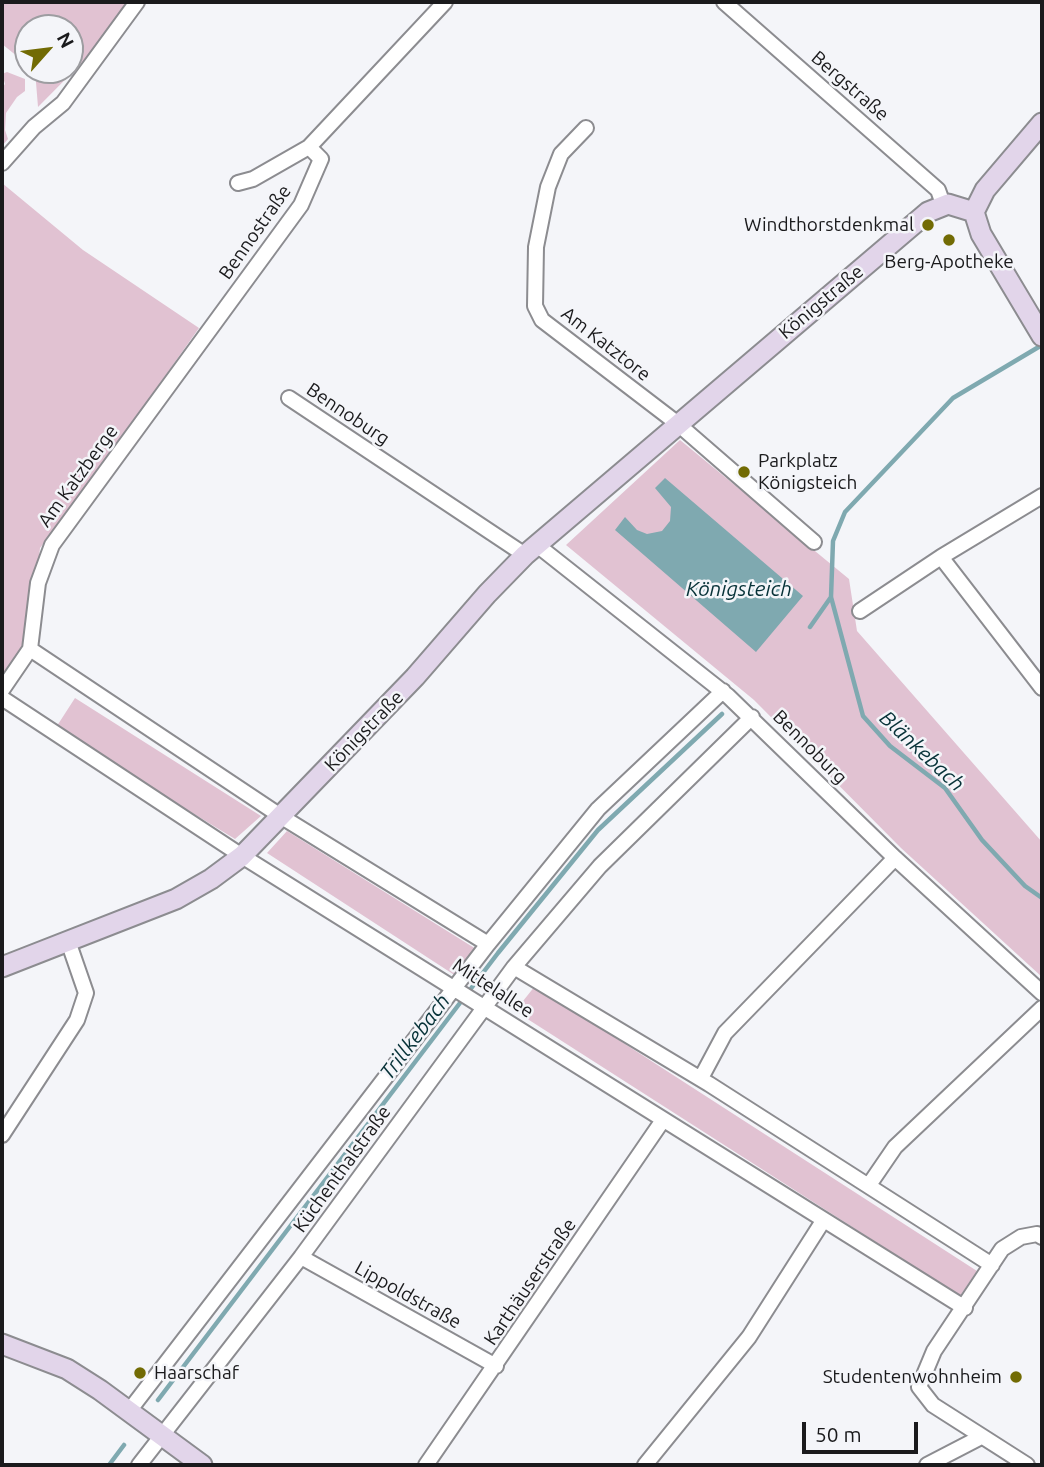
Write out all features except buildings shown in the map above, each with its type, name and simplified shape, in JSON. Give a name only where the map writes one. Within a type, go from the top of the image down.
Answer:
[{"type":"street","points":[[2,163],[34,127],[63,103],[138,2]]},
{"type":"street","name":"Bennostraße","points":[[239,183],[263,174],[309,147],[445,2]]},
{"type":"street","name":"Bergstraße","points":[[724,2],[937,190],[943,204]]},
{"type":"street","points":[[1042,123],[985,190],[974,212],[978,229],[1042,335]]},
{"type":"street","name":"Am Katztore","points":[[586,128],[561,154],[548,187],[536,247],[535,306],[542,320],[678,424]]},
{"type":"street","name":"Bennostraße","points":[[203,337],[301,205],[321,159],[309,147]]},
{"type":"street","points":[[943,204],[974,212]]},
{"type":"street","name":"Königstraße","points":[[2,967],[176,899],[211,879],[242,856],[415,677],[487,594],[531,550],[928,212],[943,204]]},
{"type":"street","name":"Am Katzberge","points":[[2,690],[30,649],[38,583],[52,545],[203,337]]},
{"type":"street","name":"Bennoburg","points":[[289,398],[531,550],[723,691],[895,859],[1042,993]]},
{"type":"street","points":[[678,424],[814,542]]},
{"type":"street","points":[[860,611],[942,556],[1042,496]]},
{"type":"street","points":[[942,556],[1042,688]]},
{"type":"street","name":"Mittelallee","points":[[30,649],[282,817],[488,944]]},
{"type":"street","name":"Küchenthalstraße","points":[[129,1411],[488,944],[598,809],[723,691]]},
{"type":"street","name":"Mittelallee","points":[[2,698],[242,856],[456,986],[663,1120],[965,1308]]},
{"type":"street","name":"Küchenthalstraße","points":[[139,1465],[301,1257],[514,967],[600,866],[752,717]]},
{"type":"street","points":[[701,1078],[726,1034],[895,859]]},
{"type":"street","points":[[2,1135],[77,1020],[86,993],[68,941]]},
{"type":"street","name":"Mittelallee","points":[[514,967],[701,1078],[992,1265]]},
{"type":"street","points":[[869,1185],[895,1147],[1042,1008]]},
{"type":"street","name":"Karthäuserstraße","points":[[426,1465],[663,1120]]},
{"type":"street","points":[[645,1465],[749,1337],[823,1221]]},
{"type":"street","points":[[1027,1465],[933,1405],[919,1387],[934,1351],[1002,1249],[1020,1237],[1037,1234],[1042,1237]]},
{"type":"street","name":"Lippoldstraße","points":[[301,1257],[496,1366]]},
{"type":"street","points":[[2,1344],[67,1369],[202,1465]]},
{"type":"street","points":[[927,1465],[981,1437]]},
{"type":"shaded area","points":[[2,2],[142,2],[84,61],[84,14],[14,14],[14,54],[2,44]]},
{"type":"shaded area","points":[[7,72],[14,75],[14,84],[25,84],[25,91],[17,97],[6,113],[5,130],[8,139],[2,146],[2,88],[5,84],[2,74]]},
{"type":"shaded area","points":[[36,84],[61,84],[38,107]]},
{"type":"shaded area","points":[[2,183],[83,250],[199,328],[40,548],[29,649],[2,688]]},
{"type":"shaded area","points":[[680,440],[849,579],[857,631],[1042,842],[1042,977],[901,848],[754,700],[566,545]]},
{"type":"shaded area","points":[[75,698],[261,816],[235,839],[55,729]]},
{"type":"shaded area","points":[[287,831],[476,949],[456,976],[267,853]]},
{"type":"shaded area","points":[[535,986],[977,1271],[960,1296],[515,1011]]},
{"type":"water","name":"Königsteich","points":[[665,478],[803,596],[756,652],[615,530],[625,517],[637,530],[647,534],[662,531],[670,521],[671,507],[655,488]]},
{"type":"waterway","name":"Blänkebach","points":[[1042,345],[953,398],[845,512],[833,541],[831,597],[863,716],[890,746],[945,788],[982,840],[1025,886],[1042,898]]},
{"type":"waterway","name":"Trillkebach","points":[[810,627],[831,597]]},
{"type":"waterway","name":"Trillkebach","points":[[158,1400],[498,953],[598,830],[722,714]]},
{"type":"waterway","name":"Trillkebach","points":[[109,1465],[124,1445]]},
{"type":"place","name":"Windthorstdenkmal","points":[[928,225]]},
{"type":"place","name":"Berg-Apotheke","points":[[949,240]]},
{"type":"place","name":"Parkplatz Königsteich","points":[[744,472]]},
{"type":"place","name":"Haarschaf","points":[[140,1373]]},
{"type":"place","name":"Studentenwohnheim","points":[[1016,1377]]}]
